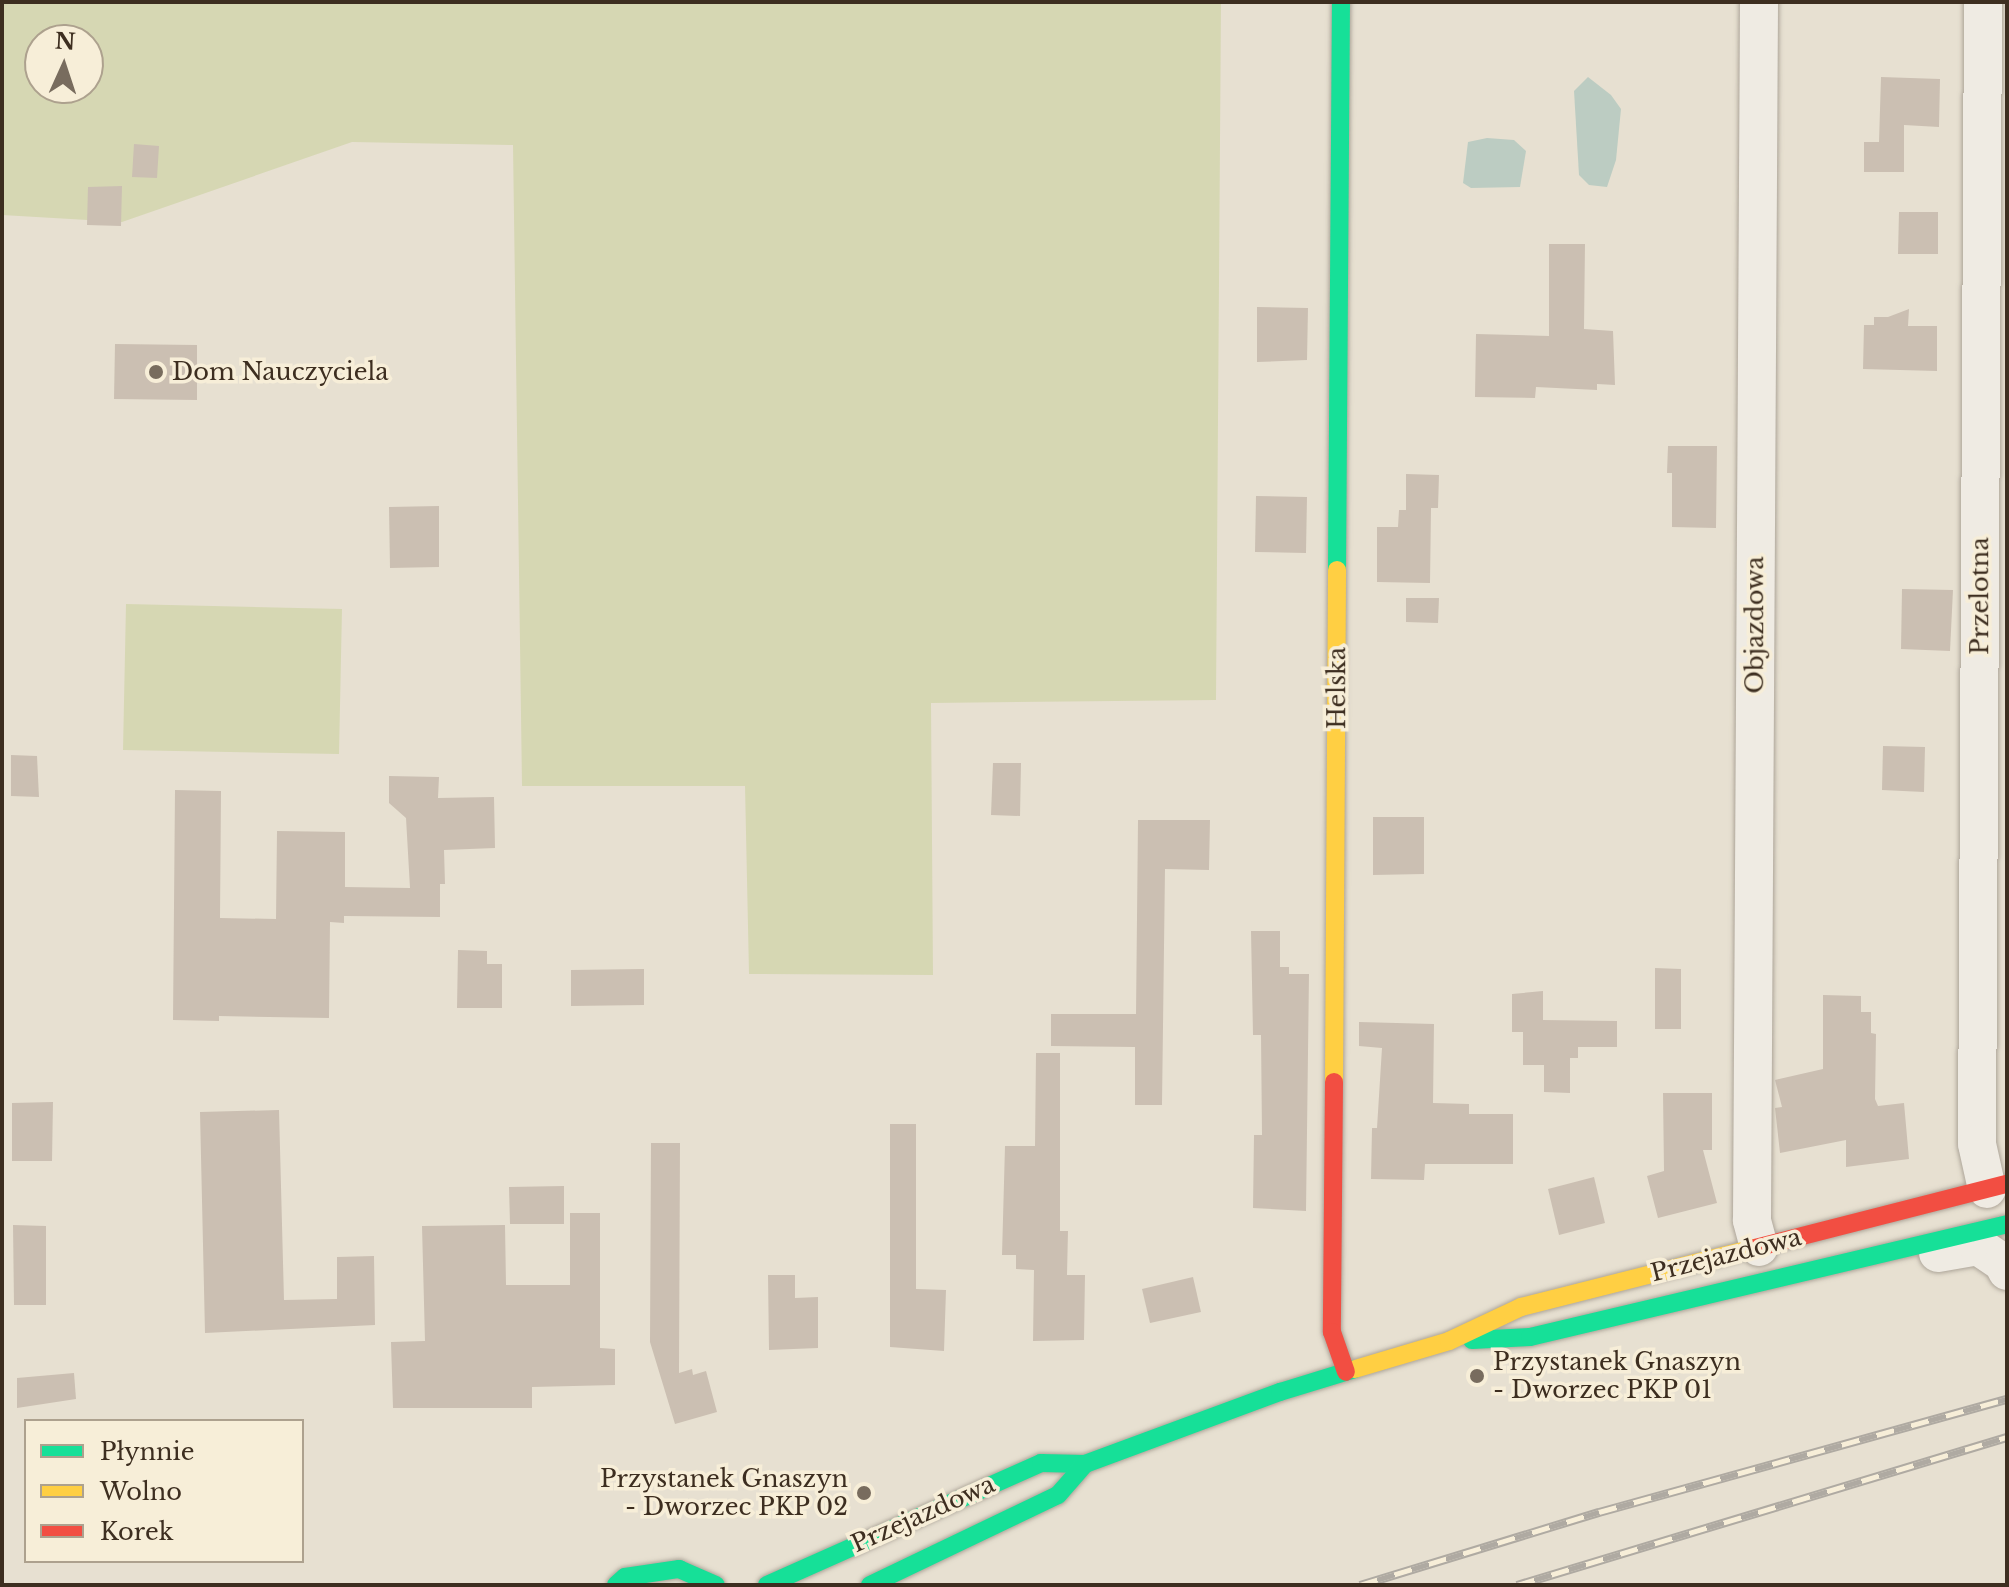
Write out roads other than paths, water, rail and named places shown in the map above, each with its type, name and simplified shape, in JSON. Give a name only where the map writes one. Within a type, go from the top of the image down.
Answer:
[{"type":"main road","name":"Helska","points":[[1341,2],[1332,1332],[1346,1372]]},
{"type":"main road","name":"Przejazdowa","points":[[767,1585],[1041,1463],[1085,1464],[1280,1392],[1449,1341],[1521,1307],[1997,1186]]},
{"type":"main road","name":"Przejazdowa","points":[[1449,1341],[1530,1337],[2007,1224]]},
{"type":"main road","name":"Przejazdowa","points":[[870,1585],[1058,1495],[1085,1464]]},
{"type":"main road","points":[[616,1585],[625,1577],[679,1569],[716,1585]]},
{"type":"street","name":"Objazdowa","points":[[1759,2],[1752,1204],[1759,1247]]},
{"type":"street","name":"Przelotna","points":[[1983,2],[1977,1144],[1997,1186]]},
{"type":"street","points":[[1652,1309],[1679,1318],[1843,1275],[1978,1246],[2003,1263],[2007,1271]]},
{"type":"railway","points":[[1360,1585],[1599,1512],[2007,1399]]},
{"type":"railway","points":[[1517,1585],[2007,1437]]},
{"type":"place","name":"Dom Nauczyciela","points":[[156,372]]},
{"type":"place","name":"Przystanek Gnaszyn - Dworzec PKP 01","points":[[1477,1376]]},
{"type":"place","name":"Przystanek Gnaszyn - Dworzec PKP 02","points":[[864,1493]]}]
